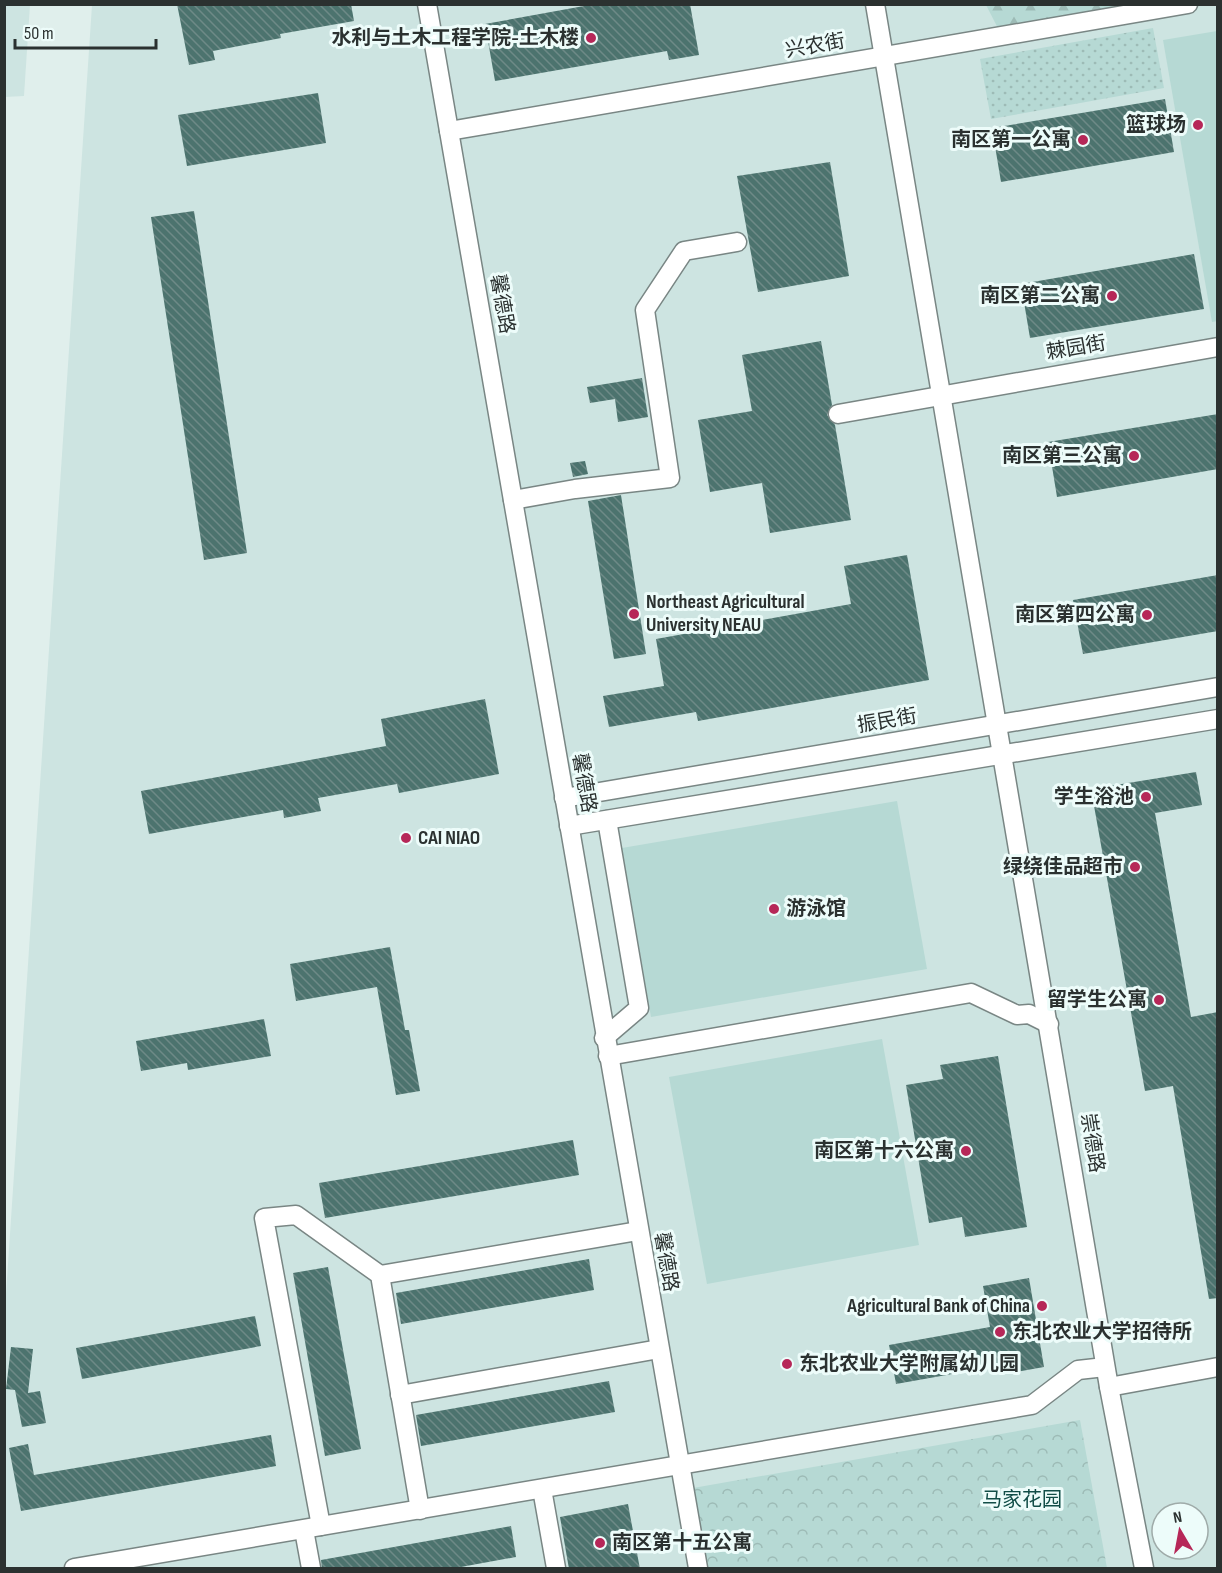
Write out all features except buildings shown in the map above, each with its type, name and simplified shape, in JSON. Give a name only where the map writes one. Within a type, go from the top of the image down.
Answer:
[{"type":"street","name":"馨德路","points":[[427,4],[604,1038],[698,1569]]},
{"type":"street","name":"崇德路","points":[[875,4],[886,56],[1109,1387],[1144,1569]]},
{"type":"street","name":"兴农街","points":[[449,131],[1188,4]]},
{"type":"street","points":[[513,500],[575,489],[670,478],[645,310],[684,251],[736,242]]},
{"type":"street","name":"棘园街","points":[[838,414],[1218,347]]},
{"type":"street","name":"振民街","points":[[564,798],[1218,687]]},
{"type":"street","points":[[1175,694],[1180,726]]},
{"type":"street","points":[[569,826],[1218,719]]},
{"type":"street","points":[[864,747],[869,777]]},
{"type":"street","points":[[728,771],[732,799]]},
{"type":"street","points":[[604,1038],[639,1008],[607,820]]},
{"type":"street","points":[[608,1056],[971,993],[1017,1015],[1029,1014],[1049,1024]]},
{"type":"street","points":[[311,1569],[313,1528],[264,1218],[296,1215],[380,1275],[420,1510]]},
{"type":"street","points":[[380,1275],[638,1231]]},
{"type":"street","points":[[400,1395],[659,1349]]},
{"type":"street","points":[[81,1568],[1032,1405],[1078,1370],[1106,1367]]},
{"type":"street","points":[[1109,1387],[1218,1367]]},
{"type":"street","points":[[542,1489],[556,1569]]},
{"type":"shaded area","points":[[4,5],[30,5],[24,96],[5,97]]},
{"type":"shaded area","name":"Northeast Agricultural University NEAU","points":[[92,5],[1217,5],[1217,1568],[4,1568],[5,1309]]},
{"type":"green space","points":[[986,5],[1188,5],[1002,36]]},
{"type":"green space","points":[[1153,28],[1164,88],[991,119],[980,59]]},
{"type":"green space","name":"篮球场","points":[[1217,31],[1218,321],[1212,322],[1163,40]]},
{"type":"green space","name":"游泳馆","points":[[897,801],[927,969],[651,1017],[622,848]]},
{"type":"green space","points":[[882,1039],[919,1245],[707,1284],[669,1077]]},
{"type":"green space","name":"马家花园","points":[[1080,1420],[1107,1568],[708,1568],[693,1488]]},
{"type":"place","name":"水利与土木工程学院-土木楼","points":[[591,38]]},
{"type":"place","name":"篮球场","points":[[1198,125]]},
{"type":"place","name":"南区第一公寓","points":[[1083,140]]},
{"type":"place","name":"南区第二公寓","points":[[1112,296]]},
{"type":"place","name":"南区第三公寓","points":[[1134,456]]},
{"type":"place","name":"Northeast Agricultural University NEAU","points":[[634,614]]},
{"type":"place","name":"南区第四公寓","points":[[1147,615]]},
{"type":"place","name":"学生浴池","points":[[1146,797]]},
{"type":"place","name":"CAI NIAO","points":[[406,838]]},
{"type":"place","name":"绿绕佳品超市","points":[[1135,867]]},
{"type":"place","name":"游泳馆","points":[[774,909]]},
{"type":"place","name":"留学生公寓","points":[[1159,1000]]},
{"type":"place","name":"南区第十六公寓","points":[[966,1151]]},
{"type":"place","name":"Agricultural Bank of China","points":[[1042,1306]]},
{"type":"place","name":"东北农业大学招待所","points":[[1000,1332]]},
{"type":"place","name":"东北农业大学附属幼儿园","points":[[787,1364]]},
{"type":"place","name":"南区第十五公寓","points":[[600,1543]]}]
